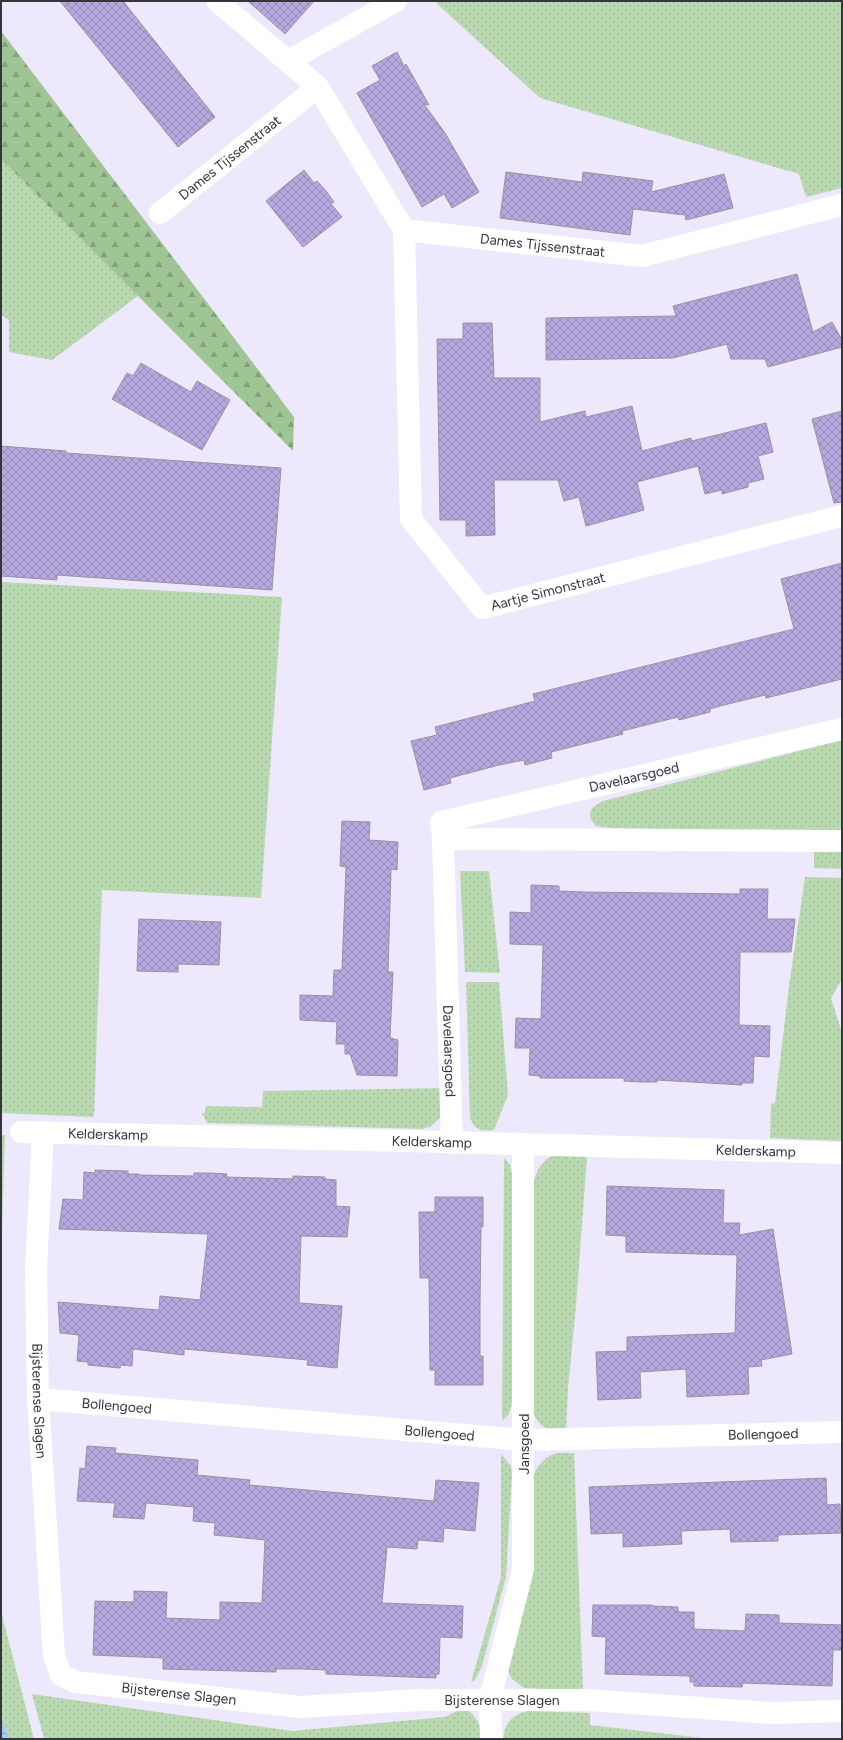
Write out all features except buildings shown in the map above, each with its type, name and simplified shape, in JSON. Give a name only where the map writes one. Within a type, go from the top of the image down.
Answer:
[{"type":"street","points":[[216,1],[318,87],[404,230]]},
{"type":"street","points":[[288,61],[396,1]]},
{"type":"street","name":"Dames Tijssenstraat","points":[[160,213],[318,87]]},
{"type":"street","name":"Dames Tijssenstraat","points":[[404,230],[642,256],[842,205]]},
{"type":"street","name":"Aartje Simonstraat","points":[[404,230],[411,519],[482,608],[842,516]]},
{"type":"street","name":"Davelaarsgoed","points":[[452,1143],[442,822],[842,729]]},
{"type":"street","points":[[443,839],[842,841]]},
{"type":"street","name":"Kelderskamp","points":[[21,1132],[842,1153]]},
{"type":"street","name":"Bijsterense Slagen","points":[[43,1132],[36,1268],[38,1399],[54,1656],[61,1675],[76,1682],[300,1707],[418,1700],[490,1699],[588,1700],[772,1713],[842,1711]]},
{"type":"street","name":"Jansgoed","points":[[491,1739],[490,1699],[523,1569],[523,1145]]},
{"type":"street","name":"Bollengoed","points":[[38,1399],[524,1440],[842,1432]]},
{"type":"green space","points":[[434,1],[842,1],[842,188],[806,197],[799,174],[540,98]]},
{"type":"green space","points":[[1,31],[294,417],[293,451],[1,159]]},
{"type":"green space","points":[[1,159],[138,296],[52,360],[9,352],[9,320],[1,315]]},
{"type":"green space","points":[[1,582],[282,597],[261,898],[102,890],[94,1117],[1,1113]]},
{"type":"green space","points":[[842,740],[842,832],[611,828],[596,826],[590,817],[591,810],[594,807],[607,800]]},
{"type":"green space","points":[[814,850],[842,850],[842,869],[814,868]]},
{"type":"green space","points":[[460,871],[489,871],[500,973],[465,972]]},
{"type":"green space","points":[[805,877],[842,878],[842,979],[831,998],[842,1033],[842,1141],[770,1138],[771,1104],[775,1103],[789,986]]},
{"type":"green space","points":[[466,982],[499,982],[508,1095],[494,1130],[482,1130],[476,1128],[470,1117]]},
{"type":"green space","points":[[447,1088],[443,1115],[431,1126],[422,1129],[207,1123],[202,1113],[205,1113],[206,1106],[262,1107],[263,1091]]},
{"type":"green space","points":[[1,1135],[5,1135],[1,1261]]},
{"type":"green space","points":[[552,1156],[587,1156],[576,1306],[568,1388],[566,1430],[556,1430],[544,1427],[534,1415],[534,1180],[541,1166]]},
{"type":"green space","points":[[504,1158],[510,1165],[513,1177],[512,1403],[509,1414],[502,1421]]},
{"type":"green space","points":[[558,1453],[574,1453],[583,1691],[524,1688],[512,1679],[508,1671],[533,1475],[543,1461]]},
{"type":"green space","points":[[501,1454],[511,1466],[512,1475],[506,1577],[482,1666],[475,1680],[471,1682],[501,1577]]},
{"type":"green space","points":[[1,1611],[34,1739],[9,1739],[1,1718]]},
{"type":"green space","points":[[32,1694],[292,1731],[445,1717],[459,1710],[467,1709],[478,1722],[481,1730],[481,1739],[44,1739]]},
{"type":"green space","points":[[528,1711],[590,1713],[590,1725],[712,1739],[503,1739],[505,1728],[510,1720],[517,1715]]},
{"type":"water","points":[[1,1718],[9,1739],[1,1739]]}]
